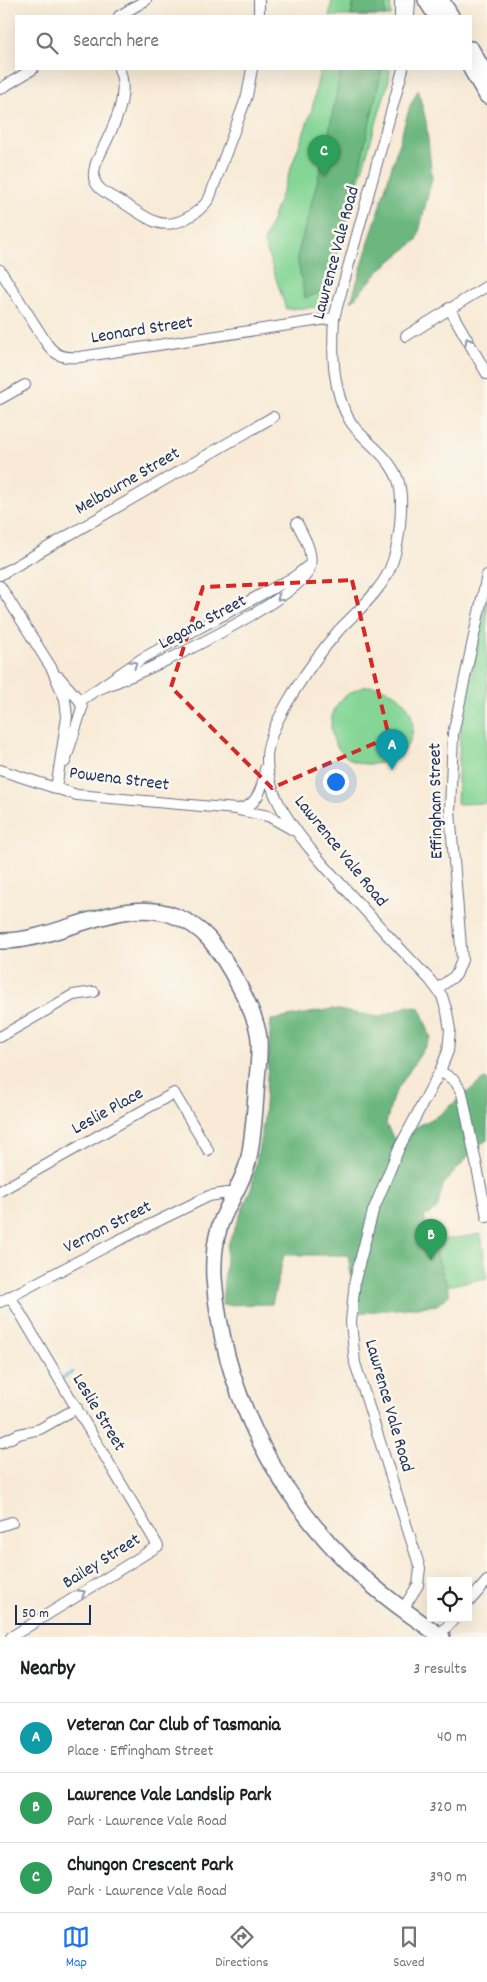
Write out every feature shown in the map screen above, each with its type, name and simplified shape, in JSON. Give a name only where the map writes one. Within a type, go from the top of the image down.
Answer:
[{"type":"street","points":[[121,15],[146,0]]},
{"type":"street","points":[[258,15],[259,0]]},
{"type":"street","points":[[400,0],[400,15]]},
{"type":"street","points":[[409,15],[410,0]]},
{"type":"street","points":[[426,0],[435,15]]},
{"type":"street","points":[[441,0],[450,15]]},
{"type":"street","points":[[472,51],[487,77]]},
{"type":"street","points":[[0,89],[31,70]]},
{"type":"street","points":[[119,70],[123,83],[119,110],[96,163],[94,170],[95,181],[100,189],[156,222],[168,223],[187,218],[201,208],[209,199],[247,96],[252,70]]},
{"type":"street","name":"Lawrence Vale Road","points":[[403,70],[334,318],[334,362],[342,406],[351,423],[380,452],[398,477],[401,505],[398,542],[391,567],[379,588],[338,632],[286,705],[272,730],[266,758],[268,774],[274,792],[285,813],[335,877],[437,989],[445,1004],[450,1030],[448,1050],[440,1071],[399,1148],[380,1192],[363,1246],[351,1303],[355,1363],[420,1568],[418,1585],[403,1609]]},
{"type":"street","points":[[471,70],[487,96]]},
{"type":"street","name":"Leonard Street","points":[[0,270],[47,344],[61,357],[80,357],[334,318]]},
{"type":"street","points":[[406,336],[487,286]]},
{"type":"street","points":[[449,308],[487,374]]},
{"type":"street","points":[[0,400],[24,385]]},
{"type":"street","name":"Melbourne Street","points":[[0,575],[273,417]]},
{"type":"street","name":"Legana Street","points":[[80,701],[143,658],[304,570],[310,563],[308,546],[297,523]]},
{"type":"street","name":"Effingham Street","points":[[437,989],[456,975],[462,960],[450,811],[453,734],[487,575]]},
{"type":"street","points":[[0,586],[52,669],[80,701],[82,711],[56,789]]},
{"type":"street","points":[[52,669],[67,705],[67,717],[56,789]]},
{"type":"street","points":[[236,809],[246,808],[255,801],[262,783],[266,758]]},
{"type":"street","name":"Powena Street","points":[[0,770],[77,795],[236,809],[261,814],[276,820],[305,840]]},
{"type":"street","points":[[0,941],[21,939],[106,916],[146,910],[174,915],[198,928],[209,940],[233,975],[256,1023],[260,1041],[248,1161],[224,1214],[216,1238],[214,1262],[218,1315],[227,1358],[234,1380],[257,1438],[293,1498],[323,1536],[366,1580],[441,1636],[451,1622]]},
{"type":"street","points":[[0,1037],[73,995],[94,992]]},
{"type":"street","points":[[440,1071],[455,1081],[462,1093],[487,1216]]},
{"type":"street","name":"Leslie Place","points":[[0,1191],[174,1093],[208,1150]]},
{"type":"street","name":"Vernon Street","points":[[0,1302],[201,1199],[218,1194],[234,1195]]},
{"type":"street","name":"Leslie Street","points":[[10,1296],[158,1546]]},
{"type":"street","points":[[0,1443],[19,1434],[40,1429],[77,1408]]},
{"type":"street","points":[[0,1526],[12,1522]]},
{"type":"street","name":"Bailey Street","points":[[11,1637],[158,1546]]},
{"type":"street","points":[[472,1598],[487,1581]]},
{"type":"highlighted area","points":[[352,580],[389,737],[272,788],[171,687],[203,587]]},
{"type":"green space","points":[[332,0],[390,0],[391,15],[329,15]]},
{"type":"green space","points":[[354,0],[385,0],[386,15],[351,15]]},
{"type":"green space","points":[[320,70],[390,70],[389,80],[321,307],[286,309],[264,242],[312,110]]},
{"type":"green space","points":[[341,70],[382,70],[358,174],[327,290],[305,298],[297,257],[325,152]]},
{"type":"green space","points":[[418,90],[426,121],[432,178],[417,240],[382,268],[351,302],[410,106]]},
{"type":"green space","points":[[487,599],[487,803],[457,804],[460,733]]},
{"type":"green space","points":[[368,686],[387,690],[401,699],[410,711],[413,725],[411,739],[403,751],[390,760],[372,764],[356,762],[344,755],[335,744],[331,731],[332,717],[338,704],[350,693]]},
{"type":"green space","points":[[408,1006],[420,1008],[431,1038],[393,1096],[386,1124],[394,1139],[439,1115],[484,1079],[487,1080],[487,1140],[477,1146],[443,1185],[437,1209],[424,1217],[450,1294],[437,1305],[357,1313],[348,1255],[284,1255],[272,1304],[222,1305],[227,1247],[252,1186],[264,1119],[271,1020],[332,1009],[379,1017]]},
{"type":"green space","points":[[481,1234],[487,1278],[368,1301],[380,1250]]},
{"type":"waterway","points":[[61,1379],[73,1372]]},
{"type":"place","name":"Chungon Crescent Park","points":[[324,176]]},
{"type":"place","name":"Veteran Car Club of Tasmania","points":[[392,770]]},
{"type":"place","name":"Lawrence Vale Landslip Park","points":[[431,1260]]}]
